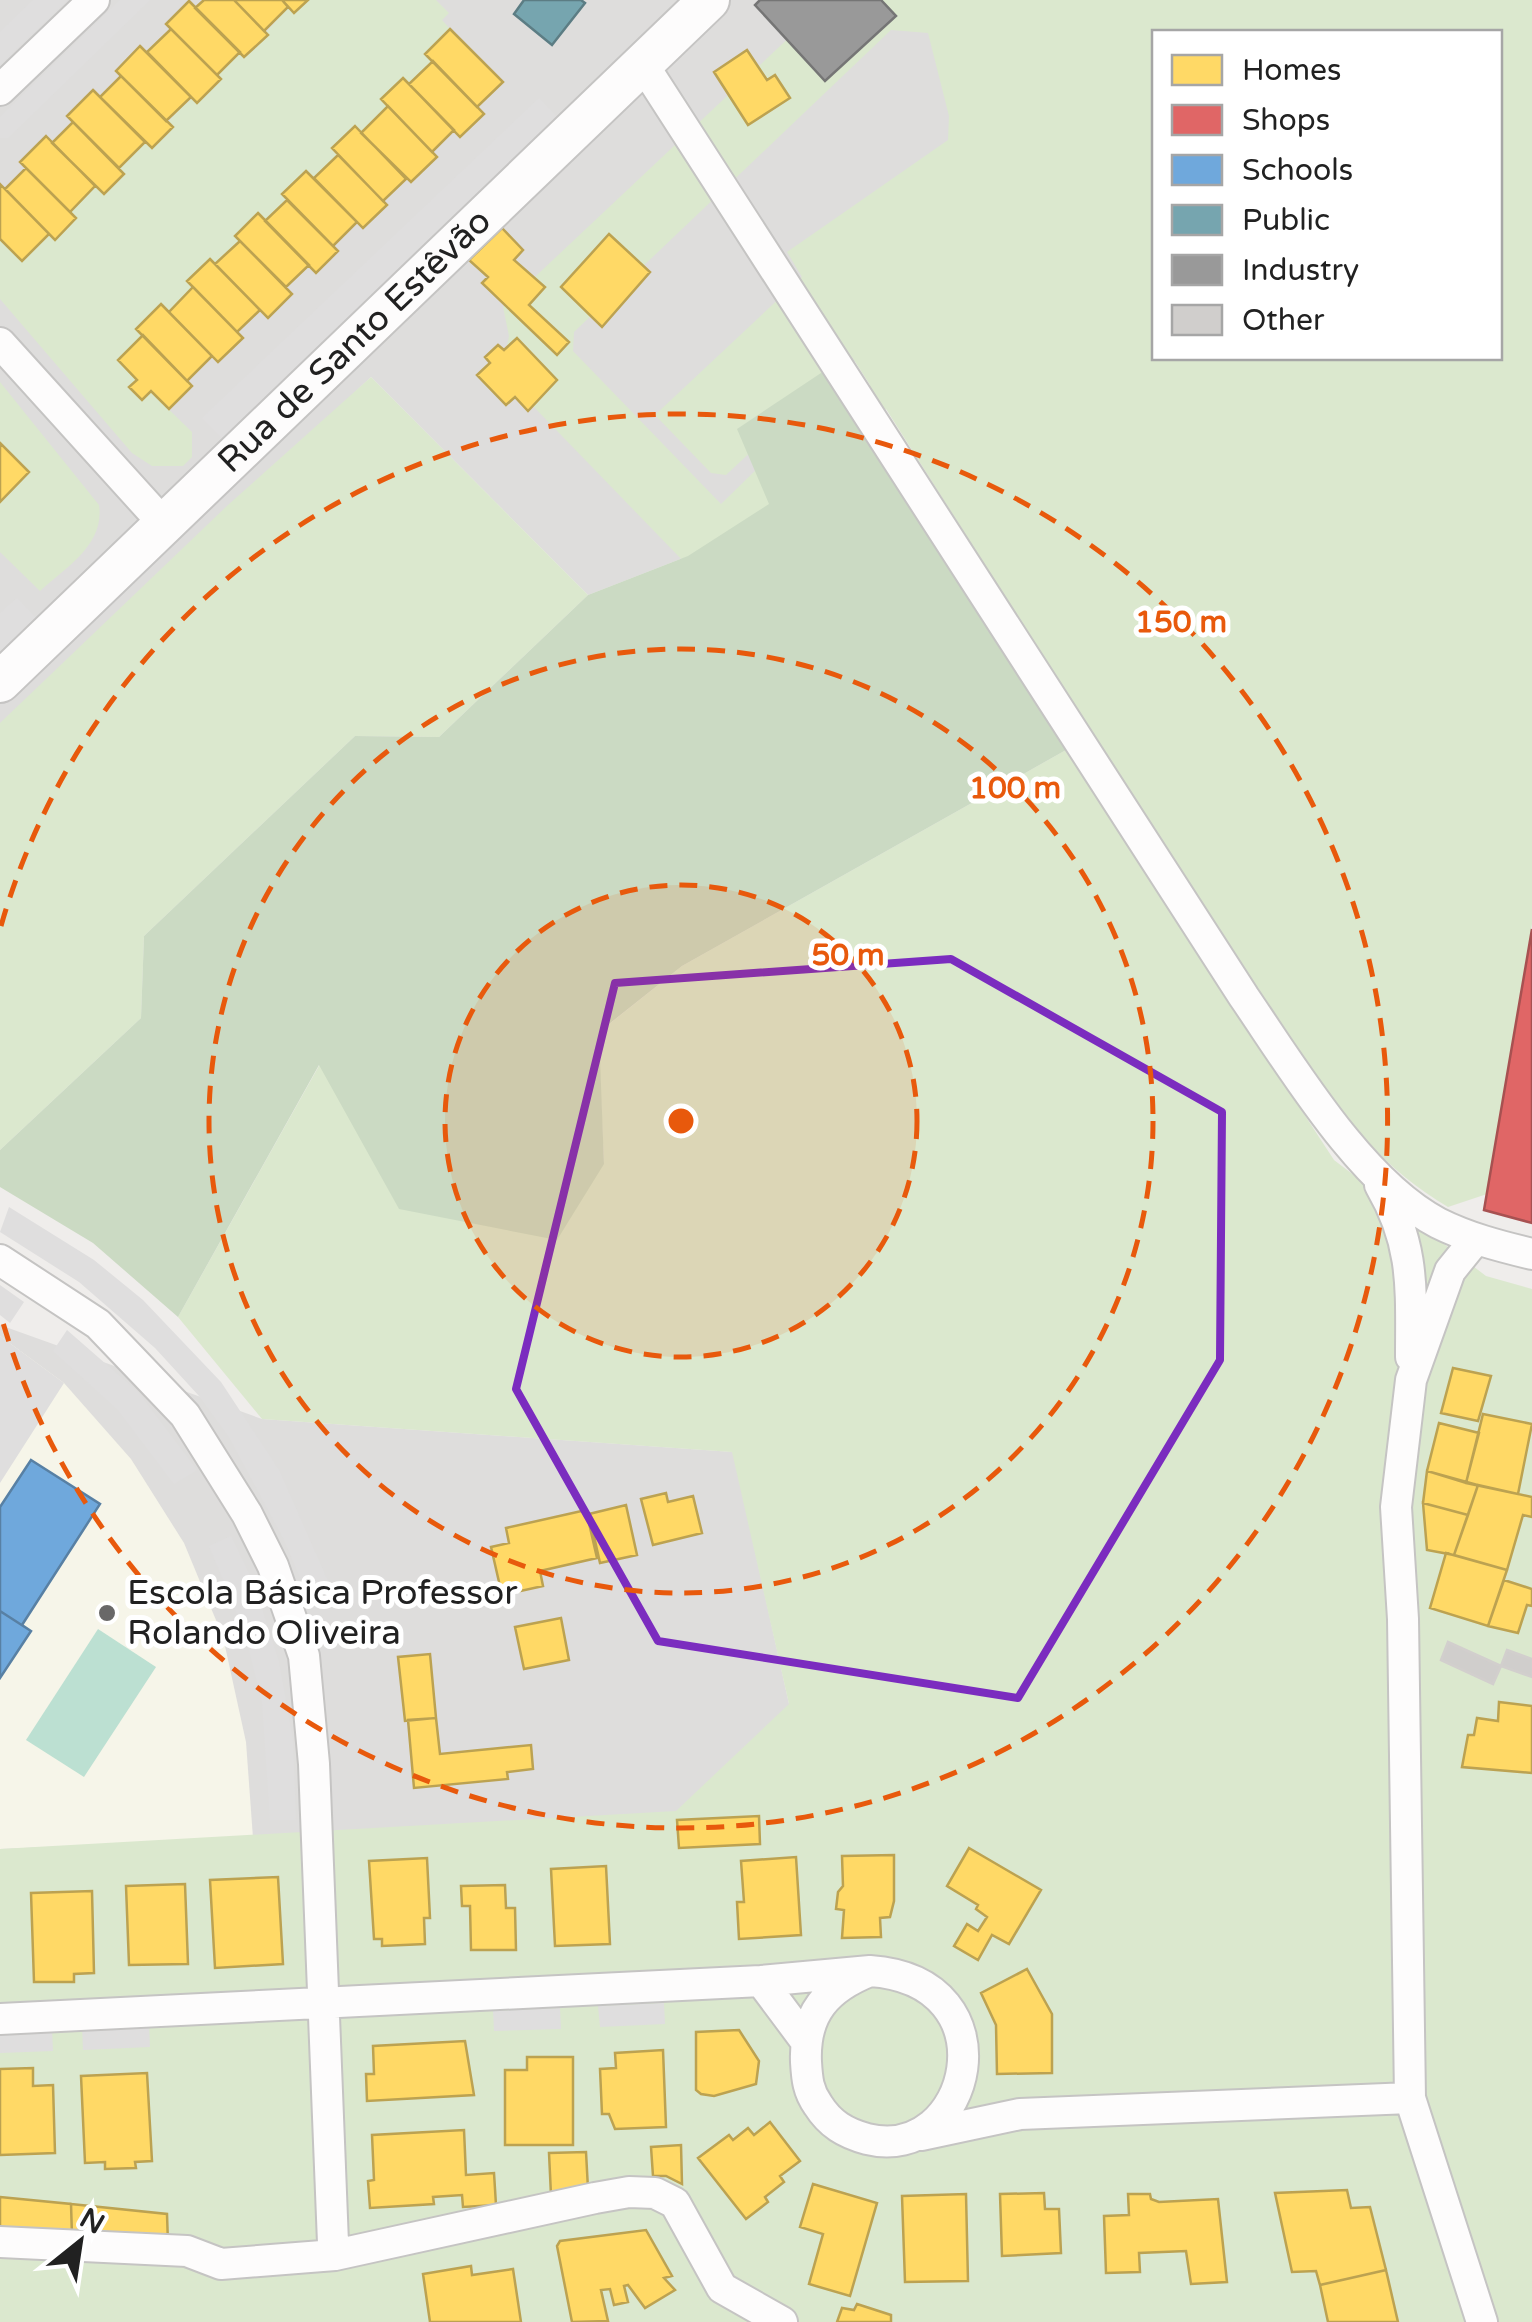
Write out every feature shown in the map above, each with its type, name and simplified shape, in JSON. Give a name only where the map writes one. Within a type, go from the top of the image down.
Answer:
[{"type":"street","points":[[0,90],[94,0]]},
{"type":"street","name":"Rua de Santo Estêvão","points":[[0,682],[709,0]]},
{"type":"street","points":[[642,62],[1328,1118],[1365,1160],[1434,1221],[1475,1240],[1532,1254]]},
{"type":"street","points":[[0,343],[164,524]]},
{"type":"street","points":[[1365,1160],[1397,1214],[1412,1262],[1411,1380],[1396,1508],[1403,1620],[1410,2098],[1482,2322]]},
{"type":"street","points":[[1411,1380],[1450,1271],[1475,1240]]},
{"type":"street","points":[[0,1260],[98,1324],[185,1416],[220,1466],[273,1566],[304,1656],[314,1764],[333,2243]]},
{"type":"street","points":[[870,1970],[842,1982],[824,1997],[810,2018],[805,2040],[809,2093],[824,2115],[844,2132],[896,2142],[1020,2114],[1410,2098]]},
{"type":"street","points":[[0,2019],[762,1980],[870,1970],[901,1973],[925,1983],[950,2007],[959,2026],[962,2074],[939,2119],[921,2136]]},
{"type":"street","points":[[762,1980],[805,2040]]},
{"type":"street","points":[[962,2074],[983,2098],[1020,2114]]},
{"type":"street","points":[[0,2242],[188,2252],[222,2264],[335,2255],[595,2198],[630,2192],[655,2193],[675,2203],[722,2288],[782,2322]]},
{"type":"highlighted area","points":[[951,959],[1222,1112],[1220,1360],[1018,1698],[658,1641],[516,1389],[615,983]]},
{"type":"shaded area","points":[[0,0],[1532,0],[1502,30],[1152,30],[1152,281],[827,369],[770,503],[688,556],[588,595],[371,377],[0,724]]},
{"type":"shaded area","points":[[33,0],[68,0],[0,65],[0,32]]},
{"type":"shaded area","points":[[120,0],[150,0],[8,138],[0,138],[0,117]]},
{"type":"shaded area","points":[[539,98],[559,119],[222,438],[202,418]]},
{"type":"shaded area","points":[[17,598],[37,619],[0,654],[0,613]]},
{"type":"shaded area","points":[[9,1207],[94,1260],[143,1300],[221,1382],[279,1470],[331,1588],[307,1594],[284,1540],[229,1437],[199,1396],[155,1348],[79,1282],[0,1232]]},
{"type":"shaded area","points":[[0,1285],[24,1302],[10,1323],[0,1315]]},
{"type":"shaded area","points":[[0,1325],[262,1419],[733,1452],[789,1704],[1532,2322],[0,2322]]},
{"type":"shaded area","points":[[67,1330],[138,1392],[197,1470],[174,1484],[118,1410],[53,1351]]},
{"type":"shaded area","name":"Escola Básica Professor Rolando Oliveira","points":[[0,1336],[64,1383],[131,1459],[184,1543],[223,1637],[246,1742],[253,1838],[0,1849]]},
{"type":"shaded area","points":[[0,1336],[64,1383],[0,1483]]},
{"type":"shaded area","points":[[231,1536],[254,1584],[279,1662],[293,1741],[296,1820],[270,1820],[262,1702],[244,1630],[209,1546]]},
{"type":"shaded area","points":[[664,2003],[665,2024],[600,2027],[598,2006]]},
{"type":"shaded area","points":[[560,2008],[561,2029],[494,2031],[493,2011]]},
{"type":"shaded area","points":[[149,2024],[150,2047],[83,2050],[82,2027]]},
{"type":"shaded area","points":[[52,2029],[53,2051],[0,2053],[0,2031]]},
{"type":"green space","points":[[308,0],[436,0],[449,13],[442,20],[450,29],[426,53],[433,61],[409,84],[403,79],[382,99],[388,106],[361,133],[354,126],[332,148],[338,155],[314,178],[306,171],[287,200],[265,221],[257,214],[235,235],[240,241],[216,264],[209,259],[187,281],[193,287],[169,312],[161,304],[136,329],[143,335],[118,360],[192,432],[192,457],[183,466],[152,466],[132,453],[0,299],[0,239],[22,261],[49,234],[55,239],[76,219],[70,212],[95,186],[104,194],[124,174],[119,168],[145,142],[152,147],[173,117],[220,79],[217,75],[240,52],[245,57],[288,7],[294,13]]},
{"type":"green space","points":[[829,0],[1532,0],[1532,924],[1487,1194],[1448,1207],[1426,1193],[1368,1143],[1302,1066],[886,409],[796,495],[718,597],[501,373],[509,336],[503,307]],"holes":[[[891,30],[928,33],[949,116],[948,140],[787,252],[802,277],[655,415],[711,473],[726,475],[852,357],[870,385],[801,451],[802,425],[721,504],[573,351],[574,332]]]},
{"type":"green space","points":[[827,369],[1066,750],[682,966],[599,1032],[604,1164],[557,1240],[399,1209],[319,1065],[178,1317],[93,1243],[0,1187],[0,1150],[141,1018],[144,936],[355,736],[439,737],[588,595],[688,556],[769,504],[737,429]]},
{"type":"green space","points":[[371,377],[588,595],[439,737],[355,736],[144,936],[141,1018],[0,1150],[0,723],[228,505]]},
{"type":"green space","points":[[0,382],[99,505],[96,532],[90,543],[40,591],[0,552],[0,502],[28,472],[0,443]]},
{"type":"green space","points":[[1066,750],[1334,1160],[1486,1276],[1532,1289],[1532,2322],[0,2322],[0,1849],[676,1811],[789,1704],[732,1452],[262,1419],[178,1317],[320,1064],[399,1208],[604,1164],[598,1033],[682,966]]},
{"type":"green space","points":[[98,1629],[156,1667],[84,1777],[26,1740]]},
{"type":"building: Homes","points":[[204,0],[234,0],[268,35],[244,57],[195,8]]},
{"type":"building: Homes","points":[[234,0],[282,0],[288,7],[264,31]]},
{"type":"building: Homes","points":[[282,0],[308,0],[294,13]]},
{"type":"building: Homes","points":[[189,1],[240,52],[217,75],[166,24]]},
{"type":"building: Homes","points":[[171,29],[221,79],[197,103],[147,52]]},
{"type":"building: Homes","points":[[450,29],[503,82],[477,107],[425,54]]},
{"type":"building: Homes","points":[[140,46],[191,97],[166,121],[116,71]]},
{"type":"building: Homes","points":[[747,50],[767,80],[775,75],[790,98],[748,125],[714,72]]},
{"type":"building: Homes","points":[[433,61],[484,114],[460,137],[409,84]]},
{"type":"building: Homes","points":[[121,76],[173,127],[152,148],[100,97]]},
{"type":"building: Homes","points":[[403,78],[454,130],[432,152],[381,99]]},
{"type":"building: Homes","points":[[93,90],[145,142],[119,168],[67,116]]},
{"type":"building: Homes","points":[[388,106],[437,157],[411,182],[361,133]]},
{"type":"building: Homes","points":[[73,122],[124,174],[104,194],[52,143]]},
{"type":"building: Homes","points":[[355,126],[406,179],[383,201],[332,148]]},
{"type":"building: Homes","points":[[46,136],[95,186],[70,212],[20,162]]},
{"type":"building: Homes","points":[[338,155],[387,205],[363,228],[314,178]]},
{"type":"building: Homes","points":[[26,168],[76,218],[55,240],[5,189]]},
{"type":"building: Homes","points":[[306,171],[357,222],[333,246],[282,194]]},
{"type":"building: Homes","points":[[0,184],[49,234],[22,261],[0,239]]},
{"type":"building: Homes","points":[[287,200],[338,251],[316,273],[265,221]]},
{"type":"building: Homes","points":[[258,213],[309,265],[286,287],[235,236]]},
{"type":"building: Homes","points":[[502,228],[523,250],[514,260],[545,287],[529,305],[569,342],[557,355],[482,283],[488,277],[469,260]]},
{"type":"building: Homes","points":[[609,234],[650,272],[602,327],[561,287]]},
{"type":"building: Homes","points":[[240,241],[292,294],[268,318],[215,264]]},
{"type":"building: Homes","points":[[210,259],[260,310],[237,332],[187,281]]},
{"type":"building: Homes","points":[[193,287],[243,338],[218,362],[169,312]]},
{"type":"building: Homes","points":[[161,304],[212,356],[187,381],[136,329]]},
{"type":"building: Homes","points":[[143,335],[192,386],[169,409],[151,391],[142,400],[129,387],[137,380],[118,360]]},
{"type":"building: Homes","points":[[517,338],[557,380],[528,411],[515,397],[506,405],[477,375],[490,363],[485,357],[498,345],[504,350]]},
{"type":"building: Homes","points":[[0,443],[29,472],[0,502]]},
{"type":"building: Homes","points":[[1453,1368],[1491,1376],[1478,1421],[1441,1413]]},
{"type":"building: Homes","points":[[1483,1414],[1532,1424],[1518,1494],[1466,1483]]},
{"type":"building: Homes","points":[[1439,1423],[1479,1433],[1466,1483],[1427,1471]]},
{"type":"building: Homes","points":[[1427,1471],[1478,1485],[1468,1515],[1423,1503]]},
{"type":"building: Homes","points":[[1478,1485],[1532,1497],[1532,1517],[1523,1515],[1507,1570],[1454,1555]]},
{"type":"building: Homes","points":[[666,1493],[668,1502],[693,1496],[702,1533],[653,1545],[641,1499]]},
{"type":"building: Homes","points":[[1423,1503],[1468,1515],[1454,1555],[1427,1550]]},
{"type":"building: Homes","points":[[626,1505],[637,1555],[600,1563],[589,1514]]},
{"type":"building: Homes","points":[[586,1510],[597,1558],[540,1571],[543,1586],[502,1595],[491,1547],[509,1543],[506,1528]]},
{"type":"building: Homes","points":[[1446,1553],[1507,1570],[1488,1626],[1430,1608]]},
{"type":"building: Homes","points":[[1504,1580],[1532,1589],[1532,1606],[1527,1605],[1518,1633],[1488,1626]]},
{"type":"building: Homes","points":[[561,1618],[569,1660],[524,1669],[515,1627]]},
{"type":"building: Homes","points":[[430,1654],[436,1718],[405,1721],[398,1657]]},
{"type":"building: Homes","points":[[1499,1702],[1532,1706],[1532,1773],[1462,1767],[1468,1735],[1474,1735],[1477,1718],[1498,1721]]},
{"type":"building: Homes","points":[[436,1718],[440,1754],[531,1745],[533,1769],[507,1772],[508,1779],[414,1788],[408,1720]]},
{"type":"building: Homes","points":[[759,1816],[760,1844],[679,1848],[677,1820]]},
{"type":"building: Homes","points":[[969,1848],[1041,1890],[1009,1944],[992,1935],[978,1960],[954,1946],[967,1924],[978,1931],[987,1917],[976,1909],[978,1905],[947,1886]]},
{"type":"building: Homes","points":[[894,1855],[894,1901],[890,1917],[880,1918],[881,1937],[842,1938],[844,1910],[836,1909],[838,1892],[843,1886],[842,1856]]},
{"type":"building: Homes","points":[[796,1857],[801,1935],[739,1939],[737,1902],[744,1902],[741,1861]]},
{"type":"building: Homes","points":[[427,1858],[430,1918],[424,1918],[425,1944],[382,1946],[382,1939],[374,1939],[369,1861]]},
{"type":"building: Homes","points":[[606,1866],[610,1944],[555,1946],[551,1869]]},
{"type":"building: Homes","points":[[278,1877],[283,1964],[215,1968],[210,1880]]},
{"type":"building: Homes","points":[[185,1884],[188,1964],[129,1965],[126,1886]]},
{"type":"building: Homes","points":[[505,1885],[506,1908],[515,1908],[516,1950],[471,1950],[470,1906],[462,1906],[461,1886]]},
{"type":"building: Homes","points":[[92,1891],[94,1973],[74,1974],[74,1982],[34,1982],[31,1893]]},
{"type":"building: Homes","points":[[1027,1969],[1052,2014],[1052,2073],[997,2074],[996,2025],[981,1993]]},
{"type":"building: Homes","points":[[739,2030],[759,2061],[756,2084],[714,2096],[701,2094],[696,2090],[696,2032]]},
{"type":"building: Homes","points":[[465,2041],[474,2095],[367,2101],[366,2074],[374,2074],[373,2046]]},
{"type":"building: Homes","points":[[663,2050],[666,2127],[615,2129],[609,2114],[602,2114],[600,2069],[616,2068],[615,2053]]},
{"type":"building: Homes","points":[[527,2057],[573,2057],[573,2145],[505,2145],[505,2070],[527,2070]]},
{"type":"building: Homes","points":[[33,2068],[33,2086],[53,2085],[55,2153],[0,2155],[0,2069]]},
{"type":"building: Homes","points":[[147,2073],[152,2161],[135,2162],[136,2168],[105,2169],[105,2162],[85,2163],[81,2076]]},
{"type":"building: Homes","points":[[770,2122],[800,2161],[780,2176],[784,2182],[765,2197],[768,2202],[746,2219],[698,2158],[729,2135],[733,2140],[748,2128],[754,2135]]},
{"type":"building: Homes","points":[[464,2130],[466,2175],[494,2173],[496,2205],[463,2207],[462,2195],[433,2197],[434,2204],[370,2208],[368,2181],[374,2180],[372,2135]]},
{"type":"building: Homes","points":[[681,2145],[682,2184],[666,2176],[653,2176],[651,2147]]},
{"type":"building: Homes","points":[[586,2152],[588,2189],[551,2195],[549,2153]]},
{"type":"building: Homes","points":[[813,2184],[877,2203],[850,2296],[809,2284],[823,2234],[800,2227]]},
{"type":"building: Homes","points":[[1347,2190],[1351,2208],[1370,2207],[1386,2270],[1320,2285],[1316,2271],[1292,2272],[1275,2193]]},
{"type":"building: Homes","points":[[1044,2193],[1045,2209],[1059,2209],[1061,2253],[1002,2256],[1000,2194]]},
{"type":"building: Homes","points":[[966,2194],[968,2281],[905,2282],[902,2196]]},
{"type":"building: Homes","points":[[1128,2194],[1150,2194],[1151,2199],[1159,2202],[1218,2199],[1227,2282],[1191,2284],[1186,2251],[1139,2253],[1140,2272],[1106,2273],[1104,2216],[1129,2215]]},
{"type":"building: Homes","points":[[0,2197],[71,2204],[72,2236],[0,2230]]},
{"type":"building: Homes","points":[[71,2204],[167,2214],[168,2244],[72,2236]]},
{"type":"building: Homes","points":[[646,2230],[672,2276],[664,2278],[675,2290],[645,2308],[628,2285],[624,2286],[628,2302],[614,2305],[610,2289],[601,2290],[608,2321],[572,2322],[557,2246],[560,2241]]},
{"type":"building: Homes","points":[[471,2266],[472,2275],[513,2269],[521,2322],[430,2322],[423,2274]]},
{"type":"building: Homes","points":[[1386,2270],[1398,2322],[1328,2322],[1320,2285]]},
{"type":"building: Homes","points":[[857,2304],[891,2315],[891,2322],[837,2322],[842,2308],[854,2310]]},
{"type":"building: Shops","points":[[1532,929],[1532,1223],[1484,1210]]},
{"type":"building: Schools","points":[[31,1460],[100,1504],[22,1625],[31,1631],[0,1678],[0,1507]]},
{"type":"building: Schools","points":[[0,1611],[31,1631],[0,1678]]},
{"type":"building: Public","points":[[524,0],[585,3],[552,45],[514,14]]},
{"type":"building: Industry","points":[[760,0],[881,0],[896,16],[825,81],[755,5]]},
{"type":"building: Other","points":[[1448,1642],[1501,1666],[1493,1684],[1441,1660]]},
{"type":"building: Other","points":[[1507,1650],[1532,1659],[1532,1677],[1501,1666]]},
{"type":"place","name":"Escola Básica Professor Rolando Oliveira","points":[[107,1613]]}]
